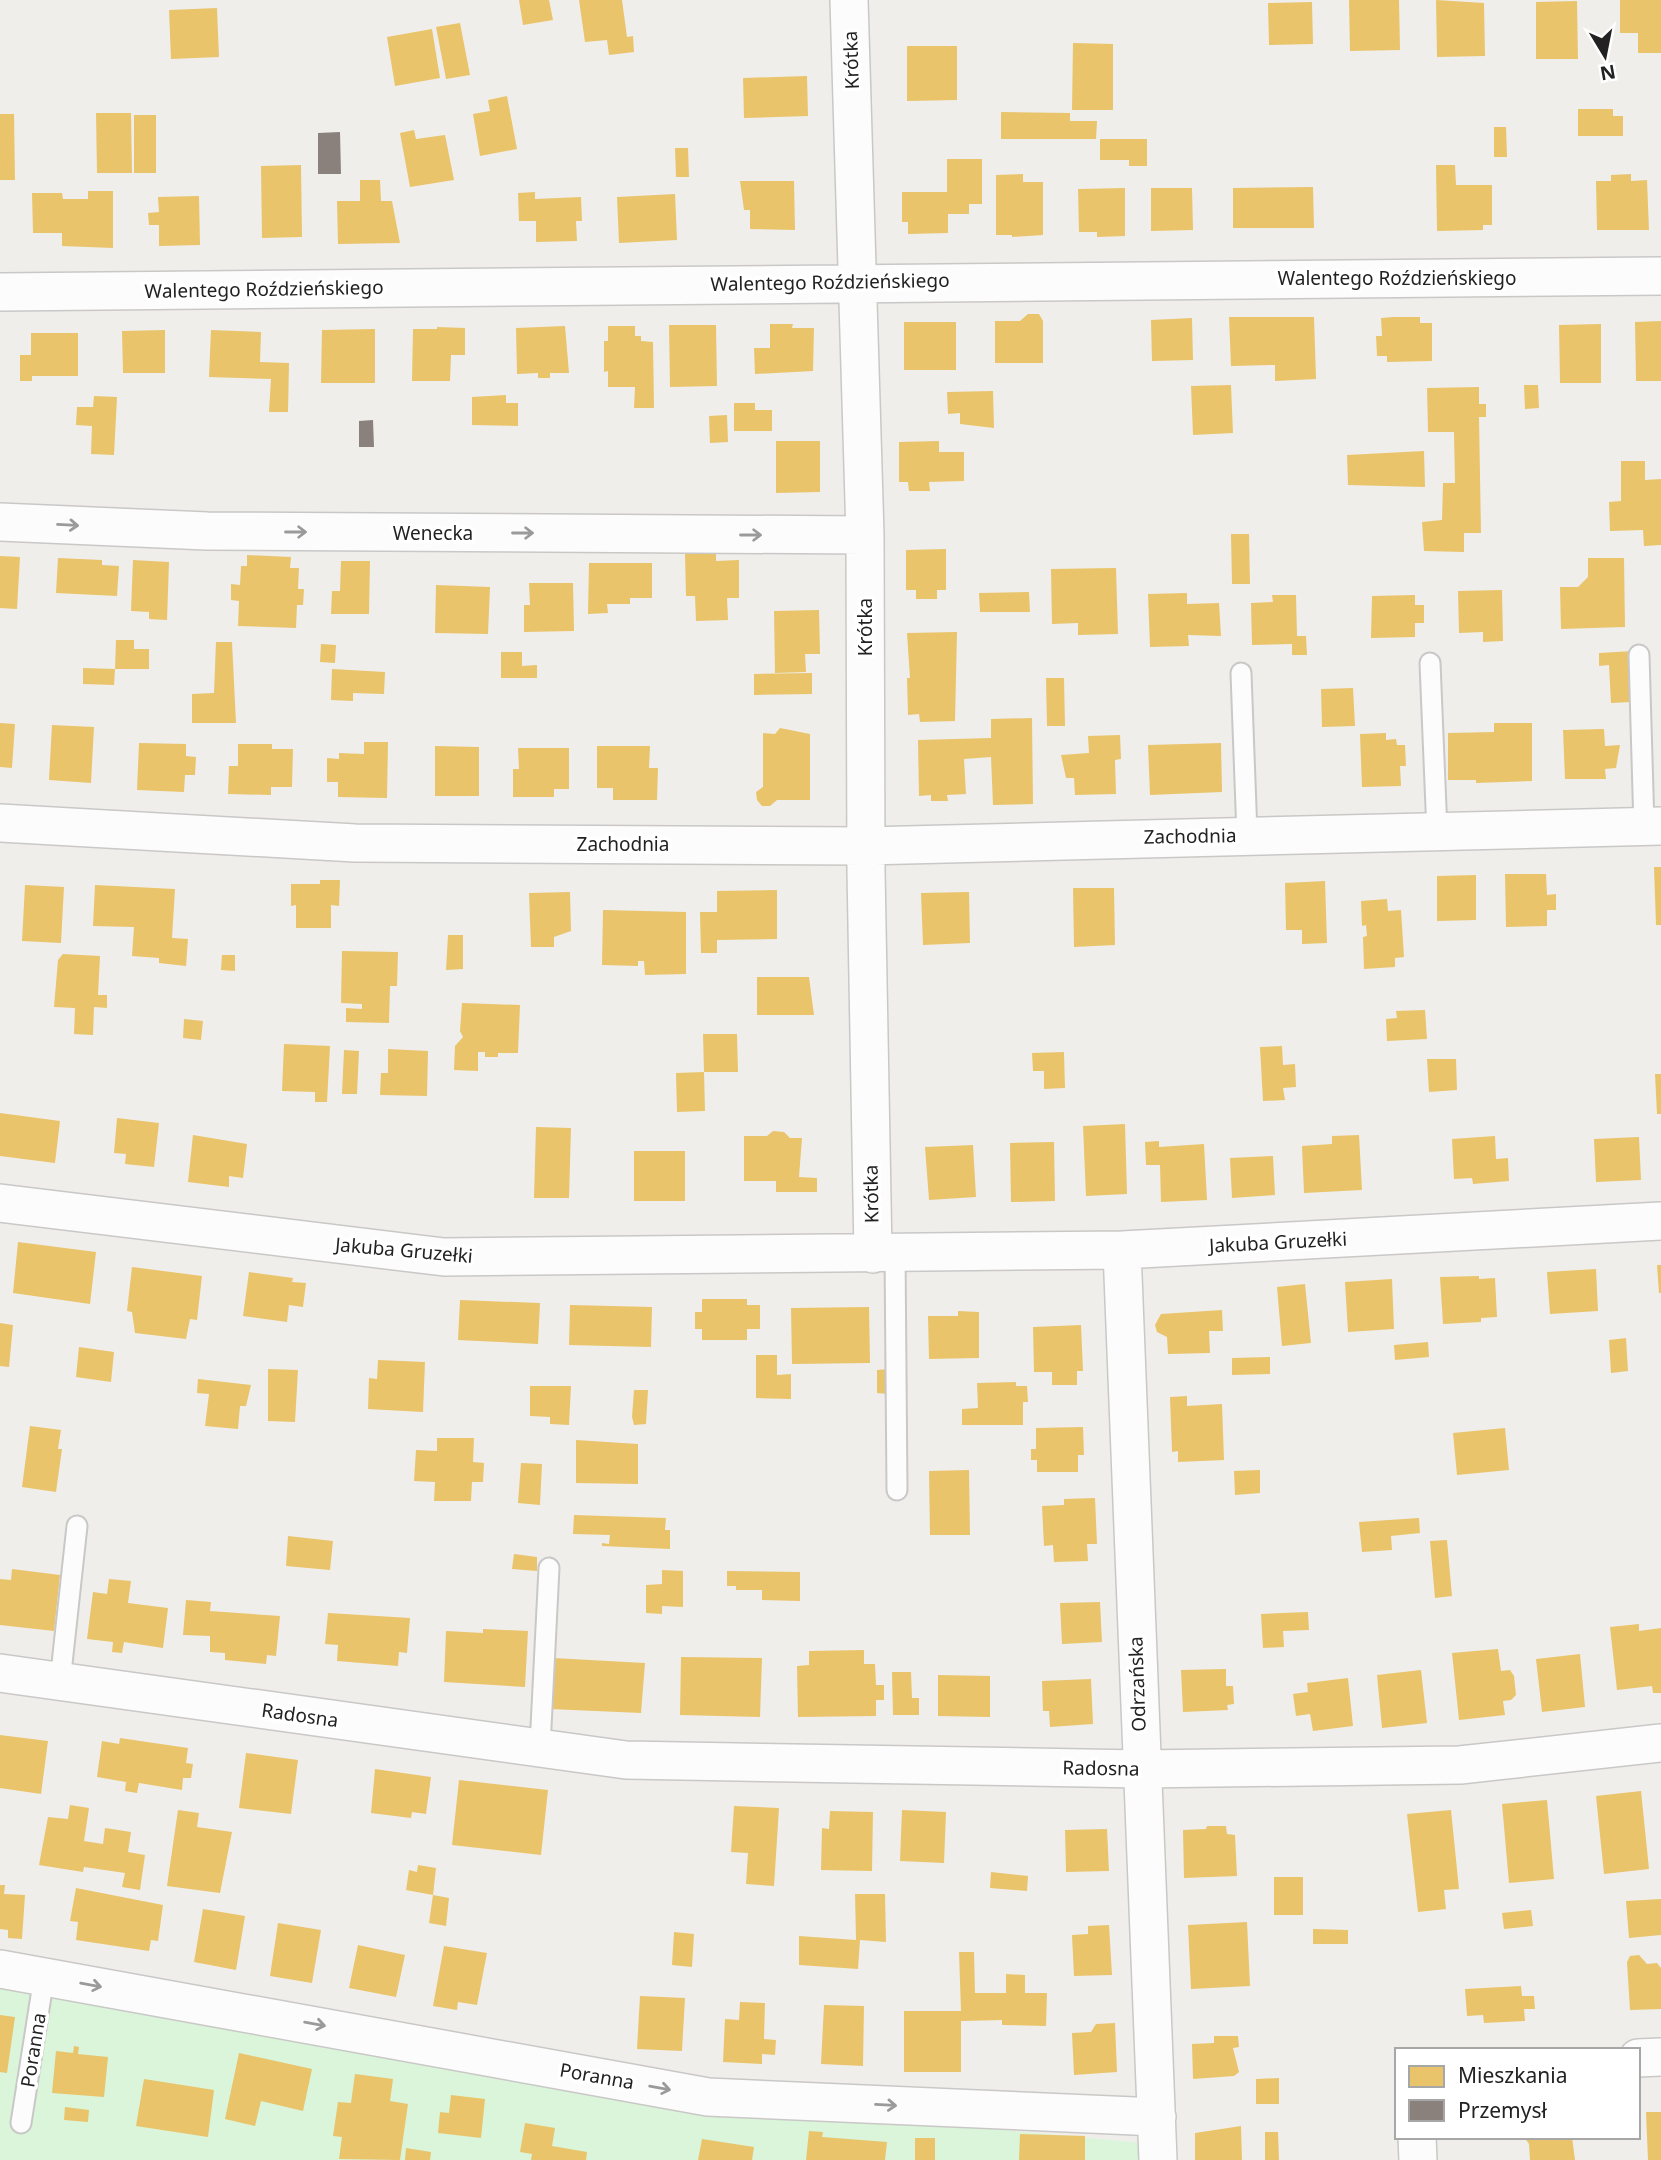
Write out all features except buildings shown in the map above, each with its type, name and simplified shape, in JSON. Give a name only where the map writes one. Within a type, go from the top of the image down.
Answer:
[{"type":"street","name":"Krótka","points":[[849,0],[865,535],[865,846],[884,1253]]},
{"type":"street","name":"Walentego Roździeńskiego","points":[[0,292],[858,281],[1661,276]]},
{"type":"street","name":"Wenecka","points":[[0,522],[207,531],[865,535]]},
{"type":"street","name":"Zachodnia","points":[[0,823],[355,843],[865,846],[1652,827]]},
{"type":"street","name":"Jakuba Gruzełki","points":[[0,1203],[444,1257],[1122,1250],[1661,1221]]},
{"type":"street","name":"Odrzańska","points":[[1122,1250],[1140,1769],[1158,2160]]},
{"type":"street","name":"Radosna","points":[[0,1674],[626,1760],[1140,1769],[1460,1765],[1661,1744]]},
{"type":"street","name":"Poranna","points":[[0,1969],[708,2096],[1157,2117]]},
{"type":"street","points":[[1640,2058],[1661,2057]]},
{"type":"street","points":[[1417,2139],[1418,2160]]},
{"type":"lane","name":"Zachodnia","points":[[1639,655],[1652,827]]},
{"type":"lane","points":[[1430,663],[1437,832]]},
{"type":"lane","name":"Zachodnia","points":[[1241,673],[1247,835]]},
{"type":"lane","points":[[884,1253],[897,1490]]},
{"type":"lane","points":[[60,1682],[77,1526]]},
{"type":"lane","points":[[540,1748],[549,1568]]},
{"type":"lane","name":"Poranna","points":[[21,2123],[44,1977]]},
{"type":"green space","points":[[0,1987],[800,2111],[1142,2143],[1143,2160],[0,2160]]}]
